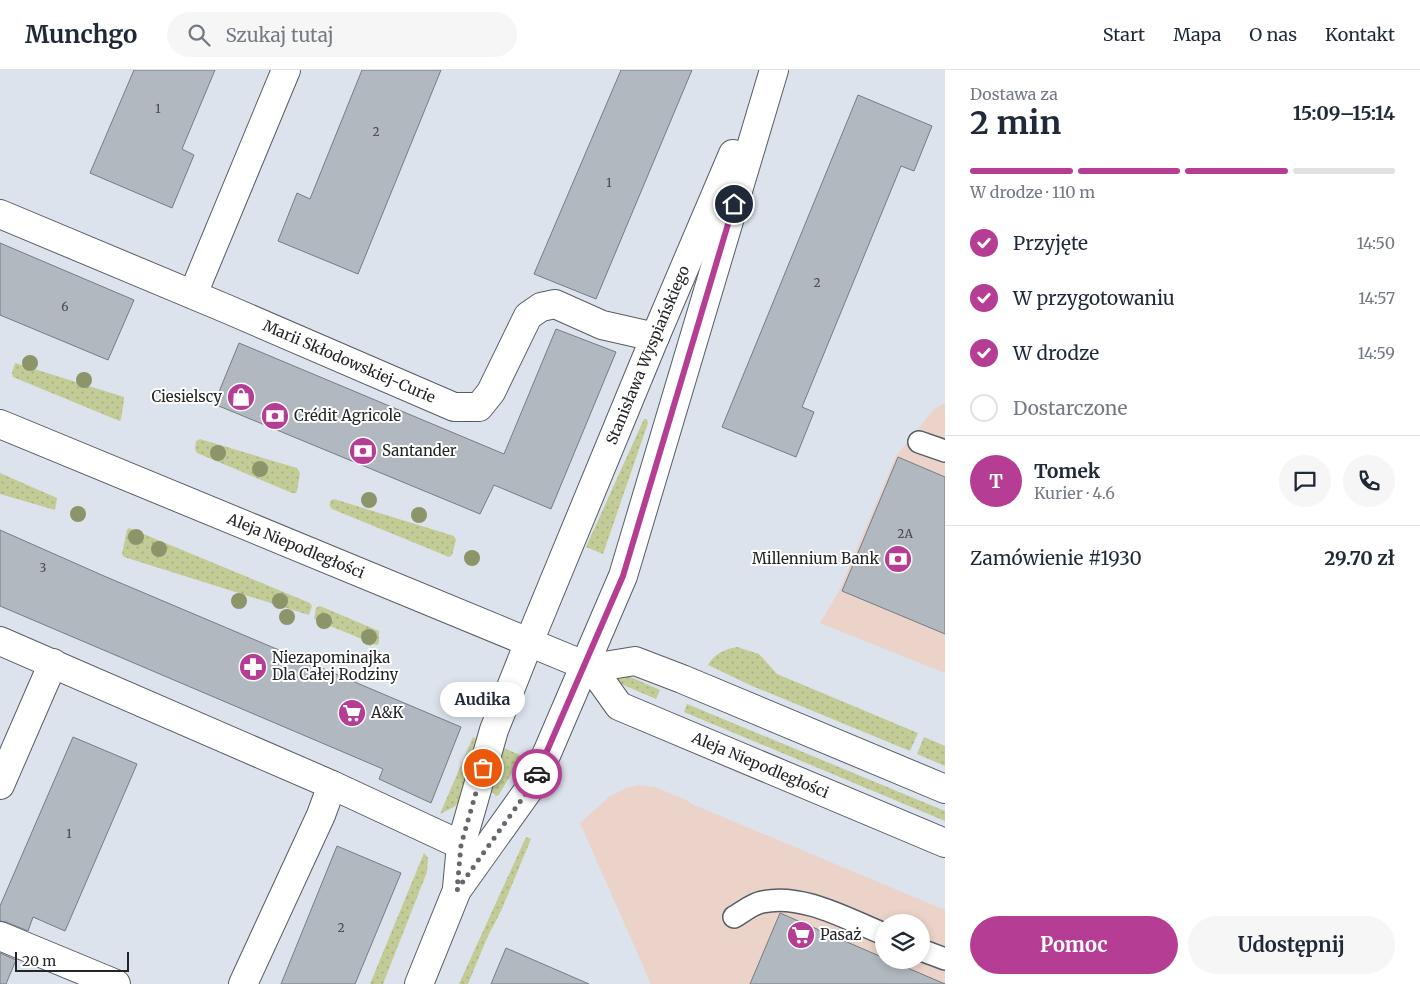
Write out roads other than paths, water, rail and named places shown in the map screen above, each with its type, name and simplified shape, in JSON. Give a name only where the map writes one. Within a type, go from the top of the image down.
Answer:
[{"type":"street","points":[[193,294],[286,70]]},
{"type":"street","name":"Stanisława Wyspiańskiego","points":[[457,890],[461,845],[494,730],[655,337],[769,70]]},
{"type":"street","name":"Stanisława Wyspiańskiego","points":[[457,890],[532,785],[588,667],[623,576],[774,70]]},
{"type":"street","name":"Marii Skłodowskiej-Curie","points":[[0,214],[193,294],[454,407],[479,407],[491,392],[528,316],[541,307],[555,304],[602,325],[655,337]]},
{"type":"street","name":"Aleja Niepodległości","points":[[0,424],[588,667],[619,706],[945,843]]},
{"type":"street","points":[[0,640],[332,785],[461,845]]},
{"type":"street","points":[[588,667],[636,660],[945,789]]},
{"type":"street","points":[[0,785],[53,663]]},
{"type":"street","points":[[243,984],[321,815],[332,785]]},
{"type":"street","points":[[419,984],[457,890]]},
{"type":"street","points":[[0,936],[116,984]]},
{"type":"lane","points":[[919,442],[945,451]]},
{"type":"lane","points":[[734,917],[760,902],[787,900],[818,906],[875,930]]},
{"type":"lane","points":[[930,954],[945,960]]},
{"type":"place","name":"Ciesielscy","points":[[241,397]]},
{"type":"place","name":"Crédit Agricole","points":[[275,416]]},
{"type":"place","name":"Santander","points":[[363,451]]},
{"type":"place","name":"Millennium Bank","points":[[898,559]]},
{"type":"place","name":"Niezapominajka Dla Całej Rodziny","points":[[253,667]]},
{"type":"place","name":"A&K","points":[[352,713]]},
{"type":"place","name":"Audika","points":[[483,768]]},
{"type":"place","name":"Pasaż","points":[[801,935]]}]
